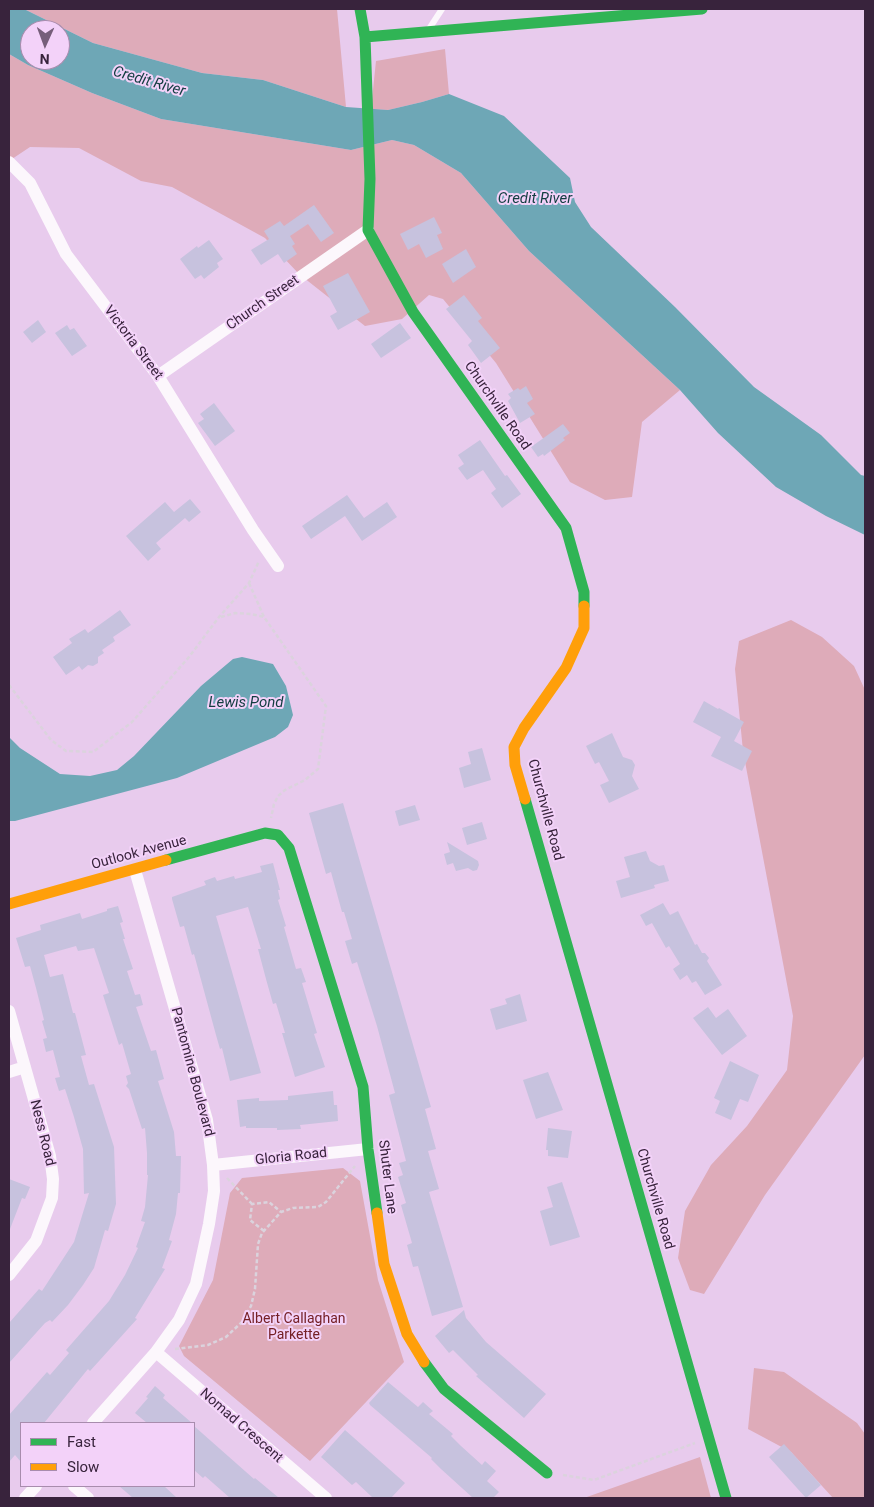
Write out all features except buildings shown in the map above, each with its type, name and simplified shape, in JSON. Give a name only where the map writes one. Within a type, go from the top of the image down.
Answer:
[{"type":"street","points":[[360,9],[365,38],[370,179],[368,230]]},
{"type":"street","points":[[365,38],[702,9]]},
{"type":"street","name":"Victoria Street","points":[[9,162],[30,183],[66,254],[158,376],[253,530],[278,566]]},
{"type":"street","name":"Church Street","points":[[158,376],[368,230]]},
{"type":"street","name":"Churchville Road","points":[[368,230],[412,312],[566,528],[584,592],[584,628],[566,668],[524,728],[514,747],[515,764],[726,1498]]},
{"type":"street","name":"Outlook Avenue","points":[[9,904],[265,833],[278,836]]},
{"type":"street","name":"Shuter Lane","points":[[278,836],[289,848],[363,1088],[368,1149],[384,1264],[407,1334],[425,1364],[444,1389],[547,1473]]},
{"type":"street","name":"Pantomine Boulevard","points":[[94,1422],[156,1352],[179,1320],[196,1284],[214,1191],[213,1165],[207,1120],[135,870]]},
{"type":"street","name":"Ness Road","points":[[9,1011],[50,1156],[53,1178],[52,1198],[36,1241],[9,1275]]},
{"type":"street","points":[[9,1072],[25,1067]]},
{"type":"street","name":"Gloria Road","points":[[213,1165],[368,1149]]},
{"type":"street","name":"Nomad Crescent","points":[[156,1352],[326,1498]]},
{"type":"street","points":[[25,1498],[35,1487]]},
{"type":"street","points":[[75,1487],[88,1498]]},
{"type":"lane","points":[[427,32],[442,9]]},
{"type":"path","points":[[9,685],[51,740],[66,751],[93,752],[132,722],[189,657],[249,583],[265,548]]},
{"type":"path","points":[[249,583],[264,618],[326,706],[318,769],[305,780],[285,790],[278,796],[265,833]]},
{"type":"path","points":[[220,617],[235,613],[251,614],[264,618]]},
{"type":"path","points":[[156,1352],[208,1345],[226,1337],[242,1322],[251,1306],[255,1290],[258,1244],[264,1232],[281,1212],[307,1206],[318,1207],[326,1202],[368,1149]]},
{"type":"path","points":[[213,1165],[252,1204]]},
{"type":"path","points":[[252,1204],[269,1202],[281,1212]]},
{"type":"path","points":[[252,1204],[250,1220],[264,1232]]},
{"type":"path","points":[[547,1473],[594,1480],[708,1438]]},
{"type":"green space","points":[[24,9],[337,9],[346,107],[263,80],[202,73],[93,43],[70,32],[70,20],[46,20]]},
{"type":"green space","points":[[445,49],[449,94],[388,110],[371,109],[376,61]]},
{"type":"green space","points":[[9,54],[20,60],[20,70],[39,70],[92,93],[161,119],[351,150],[392,140],[414,145],[461,173],[529,251],[680,390],[642,422],[632,497],[605,500],[570,482],[496,363],[443,299],[429,295],[402,319],[365,326],[299,274],[265,238],[172,187],[141,181],[79,148],[30,147],[9,161]]},
{"type":"green space","points":[[791,620],[822,637],[854,666],[865,690],[865,1055],[765,1195],[704,1294],[690,1290],[678,1258],[685,1211],[711,1165],[747,1126],[787,1070],[793,1016],[743,751],[735,669],[739,641]]},
{"type":"green space","name":"Albert Callaghan Parkette","points":[[343,1168],[360,1181],[378,1280],[404,1362],[310,1461],[184,1356],[179,1346],[213,1280],[230,1193],[242,1178]]},
{"type":"green space","points":[[754,1368],[784,1372],[857,1423],[865,1434],[865,1498],[833,1498],[791,1452],[748,1429]]},
{"type":"green space","points":[[700,1457],[711,1498],[584,1498]]},
{"type":"water","name":"Credit River","points":[[9,9],[24,9],[46,20],[20,20],[20,60],[9,54]]},
{"type":"water","name":"Credit River","points":[[70,32],[93,43],[202,73],[263,80],[346,107],[388,110],[449,94],[504,116],[570,178],[575,202],[591,227],[675,307],[754,387],[821,435],[861,475],[865,476],[865,535],[826,516],[776,487],[718,433],[680,390],[529,251],[461,173],[414,145],[392,140],[351,150],[161,119],[92,93],[39,70],[70,70]]},
{"type":"water","name":"Lewis Pond","points":[[242,657],[273,664],[286,686],[293,715],[288,727],[275,737],[177,778],[9,821],[9,737],[20,748],[60,774],[90,776],[117,770],[134,756],[201,686],[233,659]]},
{"type":"traffic: fast","points":[[360,9],[365,37],[370,179],[368,230],[413,312],[566,528],[584,592],[584,606]]},
{"type":"traffic: fast","points":[[365,37],[702,9]]},
{"type":"traffic: fast","points":[[525,799],[726,1498]]},
{"type":"traffic: fast","points":[[166,860],[265,833],[278,835],[289,848],[363,1087],[368,1149],[377,1213]]},
{"type":"traffic: fast","points":[[424,1362],[444,1389],[547,1473]]},
{"type":"traffic: slow","points":[[525,799],[515,765],[514,747],[524,728],[566,668],[584,628],[584,606]]},
{"type":"traffic: slow","points":[[9,904],[166,860]]},
{"type":"traffic: slow","points":[[377,1213],[384,1264],[407,1334],[424,1362]]}]
